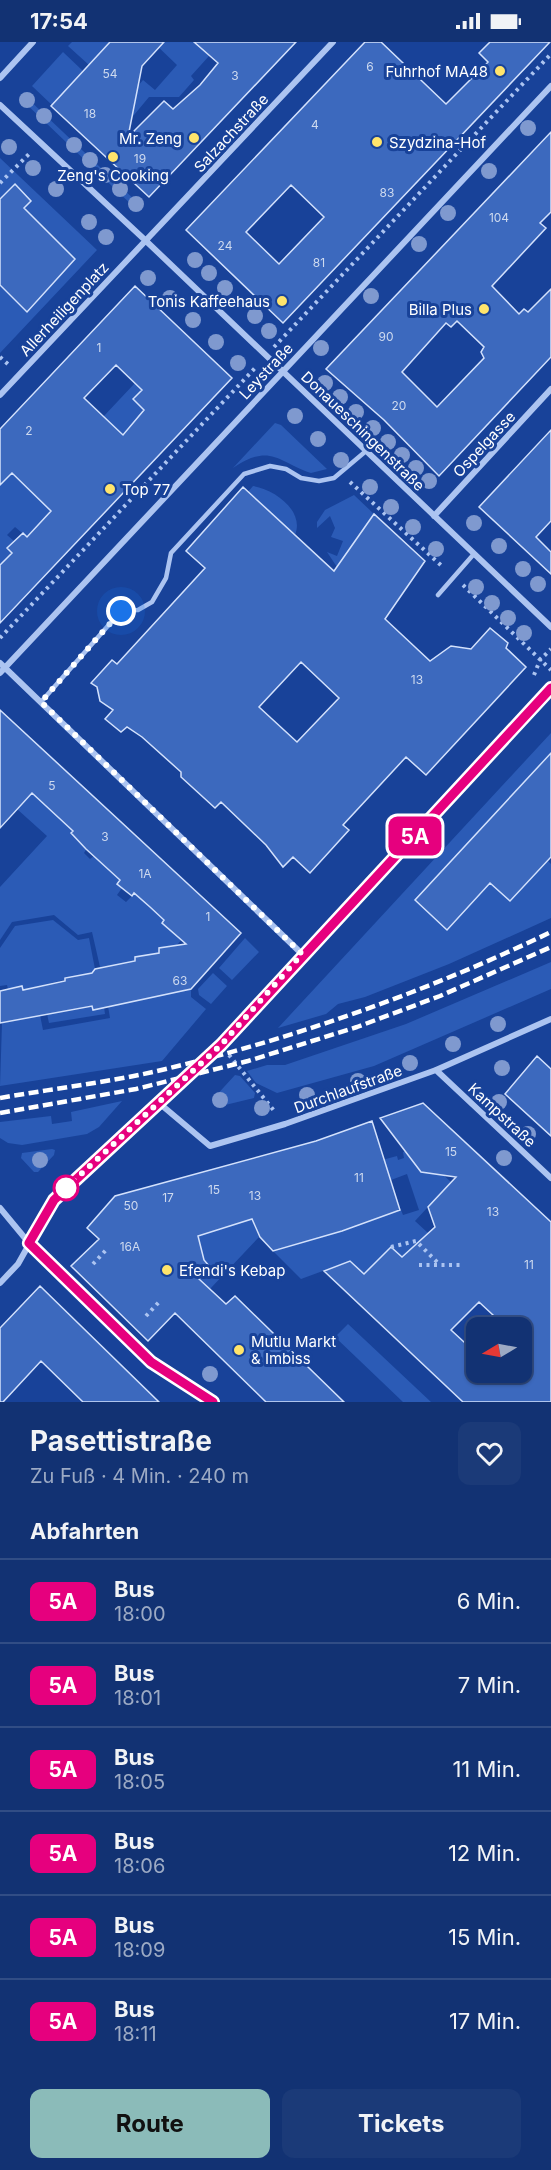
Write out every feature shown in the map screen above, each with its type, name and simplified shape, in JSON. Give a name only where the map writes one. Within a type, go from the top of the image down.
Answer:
[{"type":"street","points":[[0,78],[33,42]]},
{"type":"street","name":"Salzachstraße","points":[[145,240],[333,42]]},
{"type":"street","name":"Leystraße","points":[[2,668],[551,86]]},
{"type":"street","name":"Donaueschingenstraße","points":[[0,105],[551,627]]},
{"type":"street","name":"Allerheiligenplatz","points":[[0,395],[145,240]]},
{"type":"street","name":"Ospelgasse","points":[[434,516],[551,389]]},
{"type":"street","points":[[2,668],[41,702],[302,954]]},
{"type":"street","points":[[0,1283],[18,1264],[54,1200],[221,1045],[302,954],[480,767],[551,688]]},
{"type":"street","name":"Durchlaufstraße","points":[[159,1103],[210,1146],[285,1124],[436,1070],[551,1019]]},
{"type":"street","name":"Kampstraße","points":[[436,1070],[551,1178]]},
{"type":"street","points":[[0,1208],[29,1243],[151,1362],[213,1402]]},
{"type":"lane","points":[[41,702],[121,611],[138,610],[152,602],[166,578],[171,553],[244,474],[270,466],[286,469],[301,478],[319,481],[334,478],[366,451]]},
{"type":"lane","points":[[438,595],[473,555]]},
{"type":"path","points":[[0,183],[40,142]]},
{"type":"path","points":[[534,675],[540,660],[551,649]]},
{"type":"path","points":[[221,1045],[285,1124]]},
{"type":"path","points":[[391,1247],[416,1241],[440,1265]]},
{"type":"path","points":[[93,1264],[106,1250]]},
{"type":"path","points":[[418,1265],[462,1265]]},
{"type":"path","points":[[146,1316],[159,1302]]},
{"type":"shaded area","points":[[72,42],[110,42],[89,65],[68,46]]},
{"type":"shaded area","points":[[153,42],[194,42],[209,56],[191,76],[194,80],[179,97],[149,97],[129,121],[133,92],[143,80],[155,90],[177,65]]},
{"type":"shaded area","points":[[63,52],[83,71],[52,105],[32,86]]},
{"type":"shaded area","points":[[24,95],[140,205],[136,209],[21,99]]},
{"type":"shaded area","points":[[0,158],[97,250],[0,353]]},
{"type":"shaded area","points":[[135,383],[145,387],[133,398],[144,410],[123,435],[103,417]]},
{"type":"shaded area","points":[[275,423],[281,425],[327,469],[311,473],[265,455],[233,468]]},
{"type":"shaded area","points":[[12,474],[51,511],[27,537],[15,527],[7,535],[14,541],[8,548],[12,553],[0,565],[0,485]]},
{"type":"shaded area","points":[[253,486],[278,496],[292,510],[297,526],[295,535],[248,492]]},
{"type":"shaded area","points":[[354,495],[374,514],[337,567],[327,552],[337,556],[343,541],[331,537],[335,528],[330,516],[317,528],[317,522],[325,510]]},
{"type":"shaded area","points":[[551,733],[551,753],[447,930],[490,883],[510,901],[548,861],[551,864],[551,918],[449,964],[365,997],[338,1004],[326,1014],[278,1028]]},
{"type":"shaded area","points":[[2,765],[73,831],[71,833],[87,848],[84,853],[90,859],[94,856],[120,880],[122,888],[117,895],[126,902],[135,893],[165,920],[162,923],[175,935],[184,937],[169,954],[168,946],[159,948],[159,953],[135,957],[136,966],[117,970],[116,965],[100,967],[92,932],[78,935],[54,915],[12,922],[0,940],[0,887],[47,836],[7,800]]},
{"type":"shaded area","points":[[53,920],[78,940],[89,938],[95,969],[92,973],[23,990],[22,986],[8,989],[7,985],[0,986],[0,948],[15,926]]},
{"type":"shaded area","points":[[245,938],[259,952],[232,980],[219,968]]},
{"type":"shaded area","points":[[551,962],[551,989],[374,1066],[277,1093],[256,1083],[247,1071],[267,1065],[285,1065],[406,1024]]},
{"type":"shaded area","points":[[213,973],[227,986],[211,1004],[199,995],[198,989]]},
{"type":"shaded area","points":[[191,989],[191,997],[206,1009],[162,1061],[0,1086],[2,1023],[40,1015],[43,1030],[110,1018],[108,1006]]},
{"type":"shaded area","points":[[92,1006],[104,1007],[105,1014],[49,1023],[47,1014]]},
{"type":"shaded area","points":[[235,1075],[240,1076],[255,1093],[254,1098],[217,1107],[213,1104],[213,1099]]},
{"type":"shaded area","points":[[122,1101],[99,1127],[87,1134],[22,1145],[8,1143],[0,1138],[0,1122],[51,1116],[52,1124],[72,1121],[71,1112]]},
{"type":"shaded area","points":[[415,1149],[451,1182],[415,1221],[466,1268],[419,1265],[406,1253],[402,1257],[391,1247],[364,1274],[350,1261],[301,1279],[273,1251],[342,1231],[401,1210],[403,1215],[419,1210],[407,1174],[391,1180],[382,1160],[397,1156],[398,1160],[404,1158],[403,1152]]},
{"type":"shaded area","points":[[55,1150],[54,1155],[38,1172],[34,1172],[21,1158],[22,1153]]},
{"type":"shaded area","points":[[246,1205],[259,1237],[210,1289],[199,1279],[210,1267],[201,1258],[194,1219],[209,1215],[214,1231],[225,1228],[221,1212]]},
{"type":"shaded area","points":[[348,1324],[431,1402],[403,1402],[335,1337]]},
{"type":"building","points":[[110,42],[164,42],[142,66],[128,137],[164,101],[173,109],[200,85],[218,63],[194,42],[296,42],[149,197],[51,106]]},
{"type":"building","points":[[365,42],[381,42],[446,104],[488,62],[479,53],[490,42],[550,42],[283,323],[186,230]],"holes":[[[291,185],[324,217],[279,264],[246,232]]]},
{"type":"building","points":[[551,132],[551,212],[540,223],[546,228],[492,286],[519,314],[524,309],[528,312],[551,289],[551,357],[439,476],[384,420],[326,369]],"holes":[[[457,321],[484,347],[481,352],[484,358],[437,407],[402,372],[446,323],[451,327]]]},
{"type":"building","points":[[15,184],[31,201],[24,208],[75,259],[27,312],[0,285],[0,199]]},
{"type":"building","points":[[135,286],[232,378],[0,623],[0,565],[12,553],[7,548],[23,533],[27,537],[51,511],[12,473],[0,485],[0,429]],"holes":[[[116,365],[142,390],[133,399],[144,410],[123,435],[84,398]]]},
{"type":"building","points":[[551,430],[551,521],[536,537],[551,552],[551,574],[479,507]]},
{"type":"building","points":[[243,487],[334,571],[374,514],[425,561],[385,619],[430,661],[451,646],[471,649],[490,628],[508,643],[506,648],[526,667],[426,775],[406,757],[343,825],[349,830],[310,873],[293,857],[283,867],[266,845],[221,802],[215,808],[181,777],[181,772],[142,737],[127,727],[121,732],[105,719],[113,710],[100,701],[97,687],[91,683],[112,660],[117,664],[205,568],[186,551]],"holes":[[[301,662],[339,698],[297,742],[259,707]]]},
{"type":"building","points":[[0,710],[241,933],[191,989],[93,1010],[92,1006],[0,1023],[0,991],[22,986],[23,990],[65,981],[65,978],[92,973],[95,969],[135,961],[135,957],[159,953],[159,948],[186,944],[162,923],[164,920],[134,893],[132,896],[117,884],[120,880],[86,849],[71,833],[73,831],[32,793],[0,828]]},
{"type":"building","points":[[551,753],[551,857],[510,901],[490,883],[447,930],[415,900]]},
{"type":"building","points":[[537,1056],[551,1069],[551,1136],[505,1094]]},
{"type":"building","points":[[423,1103],[551,1222],[551,1402],[463,1402],[324,1271],[350,1261],[364,1274],[391,1247],[402,1257],[435,1227],[428,1207],[456,1177],[421,1172],[380,1118]]},
{"type":"building","points":[[372,1121],[400,1210],[342,1231],[273,1251],[260,1237],[252,1219],[198,1236],[204,1260],[210,1267],[199,1279],[226,1304],[235,1296],[344,1402],[266,1402],[175,1313],[148,1341],[71,1266],[99,1239],[87,1228],[115,1196],[316,1141]]},
{"type":"building","points":[[40,1286],[159,1402],[83,1402],[41,1361],[3,1402],[0,1402],[0,1328]]},
{"type":"railway","points":[[0,1098],[153,1072],[306,1030],[405,995],[551,932]]},
{"type":"railway","points":[[0,1113],[136,1089],[248,1061],[357,1027],[440,996],[551,947]]},
{"type":"bus line","name":"5A","points":[[213,1402],[151,1362],[29,1243],[54,1200],[221,1045],[302,954],[480,767],[551,688]]},
{"type":"place","name":"Fuhrhof MA48","points":[[500,71]]},
{"type":"place","name":"Mr. Zeng","points":[[194,138]]},
{"type":"place","name":"Szydzina-Hof","points":[[377,142]]},
{"type":"place","name":"Zeng's Cooking","points":[[113,157]]},
{"type":"place","name":"Tonis Kaffeehaus","points":[[282,301]]},
{"type":"place","name":"Billa Plus","points":[[484,309]]},
{"type":"place","name":"Top 77","points":[[110,489]]},
{"type":"place","name":"Efendi's Kebap","points":[[167,1270]]},
{"type":"place","name":"Mutlu Markt & Imbiss","points":[[239,1350]]},
{"type":"route","points":[[66,1188],[221,1045],[302,954],[41,702],[121,611]]}]
